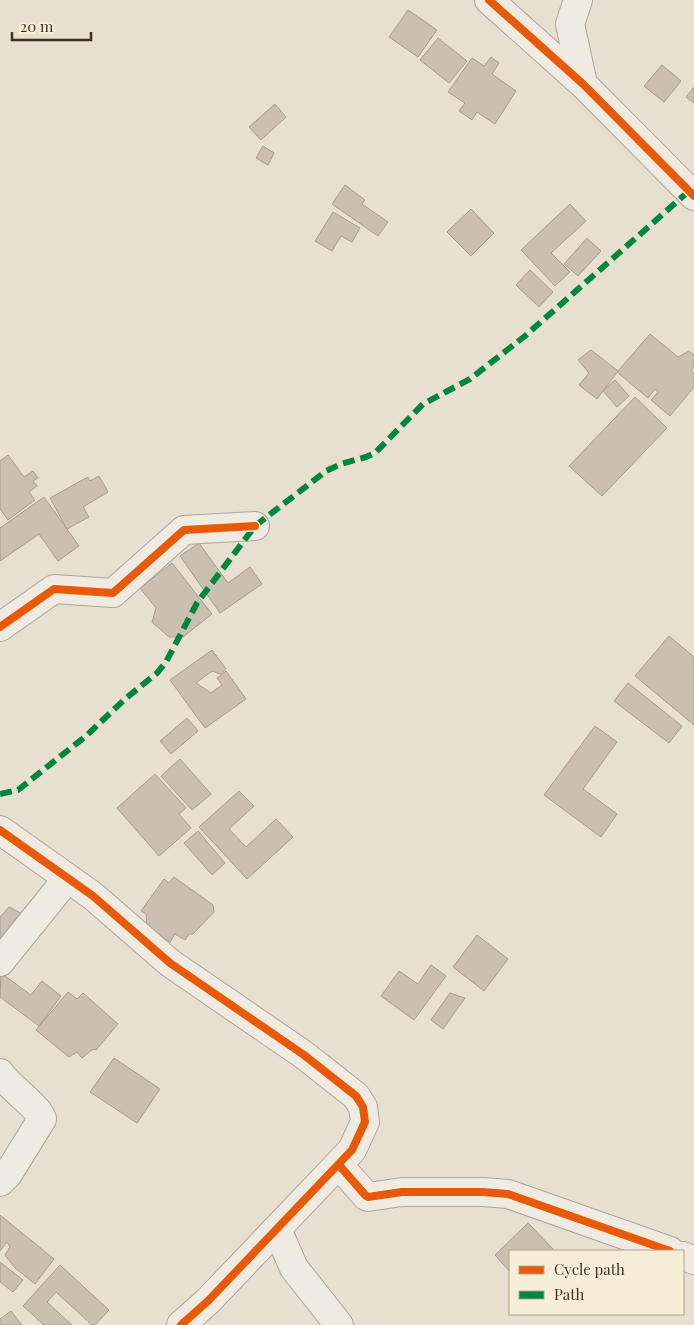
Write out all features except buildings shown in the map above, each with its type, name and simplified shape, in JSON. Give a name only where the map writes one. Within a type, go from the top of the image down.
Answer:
[{"type":"street","points":[[489,0],[583,84],[694,196]]},
{"type":"street","points":[[578,0],[570,24],[583,84]]},
{"type":"street","points":[[0,627],[54,589],[113,593],[184,530],[255,526]]},
{"type":"street","points":[[0,830],[93,896],[170,963],[304,1055],[356,1096],[363,1107],[365,1122],[352,1150],[208,1301],[181,1325]]},
{"type":"street","points":[[0,962],[67,879]]},
{"type":"street","points":[[0,1073],[12,1088],[37,1110],[42,1120],[8,1174],[0,1182]]},
{"type":"street","points":[[339,1165],[368,1197],[402,1192],[483,1192],[508,1194],[667,1250]]},
{"type":"street","points":[[278,1229],[294,1268],[339,1325]]},
{"type":"marked path","points":[[0,794],[18,790],[86,736],[125,699],[157,673],[166,662],[197,603],[255,526],[326,471],[375,453],[423,404],[470,379],[525,336],[689,191]]},
{"type":"cycle path","points":[[489,0],[583,84],[694,196]]},
{"type":"cycle path","points":[[0,627],[54,589],[113,593],[184,530],[255,526]]},
{"type":"cycle path","points":[[0,830],[93,896],[170,963],[304,1055],[356,1096],[363,1107],[365,1122],[352,1150],[208,1301],[181,1325]]},
{"type":"cycle path","points":[[339,1165],[368,1197],[402,1192],[483,1192],[508,1194],[667,1250]]}]
